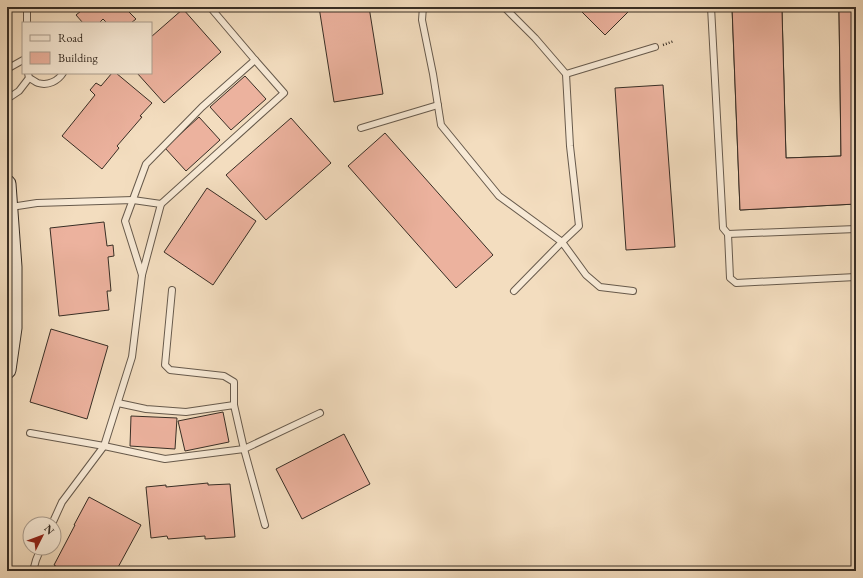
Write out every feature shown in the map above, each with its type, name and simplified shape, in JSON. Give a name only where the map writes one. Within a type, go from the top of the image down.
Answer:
[{"type":"street","points":[[7,184],[13,267],[13,328],[7,370]]},
{"type":"lane","points":[[27,7],[27,22]]},
{"type":"lane","points":[[56,516],[62,502],[104,446],[132,357],[142,275],[161,204],[284,93],[210,7]]},
{"type":"lane","points":[[423,7],[422,20],[442,125],[499,196],[562,242],[586,275],[600,287],[633,291]]},
{"type":"lane","points":[[504,7],[535,38],[566,74],[570,146],[579,226],[514,291]]},
{"type":"lane","points":[[711,7],[723,228],[728,234],[730,278],[736,283],[856,277]]},
{"type":"lane","points":[[566,74],[655,48]]},
{"type":"lane","points":[[142,275],[125,221],[146,164],[202,107],[255,60]]},
{"type":"lane","points":[[7,69],[22,61]]},
{"type":"lane","points":[[7,99],[19,91],[28,76],[39,83],[50,84],[63,74]]},
{"type":"lane","points":[[361,128],[438,104]]},
{"type":"lane","points":[[9,208],[37,203],[132,200],[161,204]]},
{"type":"lane","points":[[728,234],[856,229]]},
{"type":"lane","points":[[172,290],[165,365],[170,370],[224,376],[234,382],[234,405],[244,449],[266,525]]},
{"type":"lane","points":[[118,403],[146,409],[186,412],[234,405]]},
{"type":"lane","points":[[30,433],[104,446],[165,459],[244,449],[320,413]]},
{"type":"lane","points":[[33,571],[38,556]]},
{"type":"building","points":[[78,7],[135,7],[129,12],[136,19],[132,22],[106,22],[103,19],[100,22],[82,22],[76,15],[81,11]]},
{"type":"building","points":[[319,7],[369,7],[383,94],[334,102]]},
{"type":"building","points":[[577,7],[633,7],[605,35]]},
{"type":"building","points":[[732,7],[856,7],[856,204],[740,210]],"holes":[[[782,11],[839,11],[841,156],[786,158]]]},
{"type":"building","points":[[732,7],[856,7],[856,204],[740,210]],"holes":[[[782,11],[839,11],[841,156],[786,158]]]},
{"type":"building","points":[[183,9],[221,52],[164,103],[138,74],[152,74],[152,36]]},
{"type":"building","points":[[111,74],[117,74],[152,103],[117,146],[119,148],[102,169],[62,136],[95,95],[90,90],[96,83],[101,86]]},
{"type":"building","points":[[245,76],[266,99],[231,130],[210,107]]},
{"type":"building","points":[[663,85],[675,247],[626,250],[615,88]]},
{"type":"building","points":[[199,117],[220,140],[186,171],[165,148]]},
{"type":"building","points":[[291,118],[331,163],[266,220],[226,175]]},
{"type":"building","points":[[385,133],[493,255],[456,288],[348,166]]},
{"type":"building","points":[[207,188],[256,221],[213,285],[164,252]]},
{"type":"building","points":[[104,222],[107,246],[113,245],[114,256],[108,257],[111,291],[107,291],[109,310],[59,316],[50,228]]},
{"type":"building","points":[[51,329],[108,346],[87,419],[30,402]]},
{"type":"building","points":[[223,412],[229,442],[185,451],[178,421]]},
{"type":"building","points":[[131,416],[177,418],[175,449],[130,446]]},
{"type":"building","points":[[344,434],[370,484],[302,519],[276,469]]},
{"type":"building","points":[[208,483],[208,485],[230,484],[235,537],[205,539],[205,536],[168,539],[167,536],[151,538],[146,487],[166,485],[166,487]]},
{"type":"building","points":[[89,497],[141,525],[116,571],[64,571],[54,565],[59,556],[62,556],[62,550]]}]
